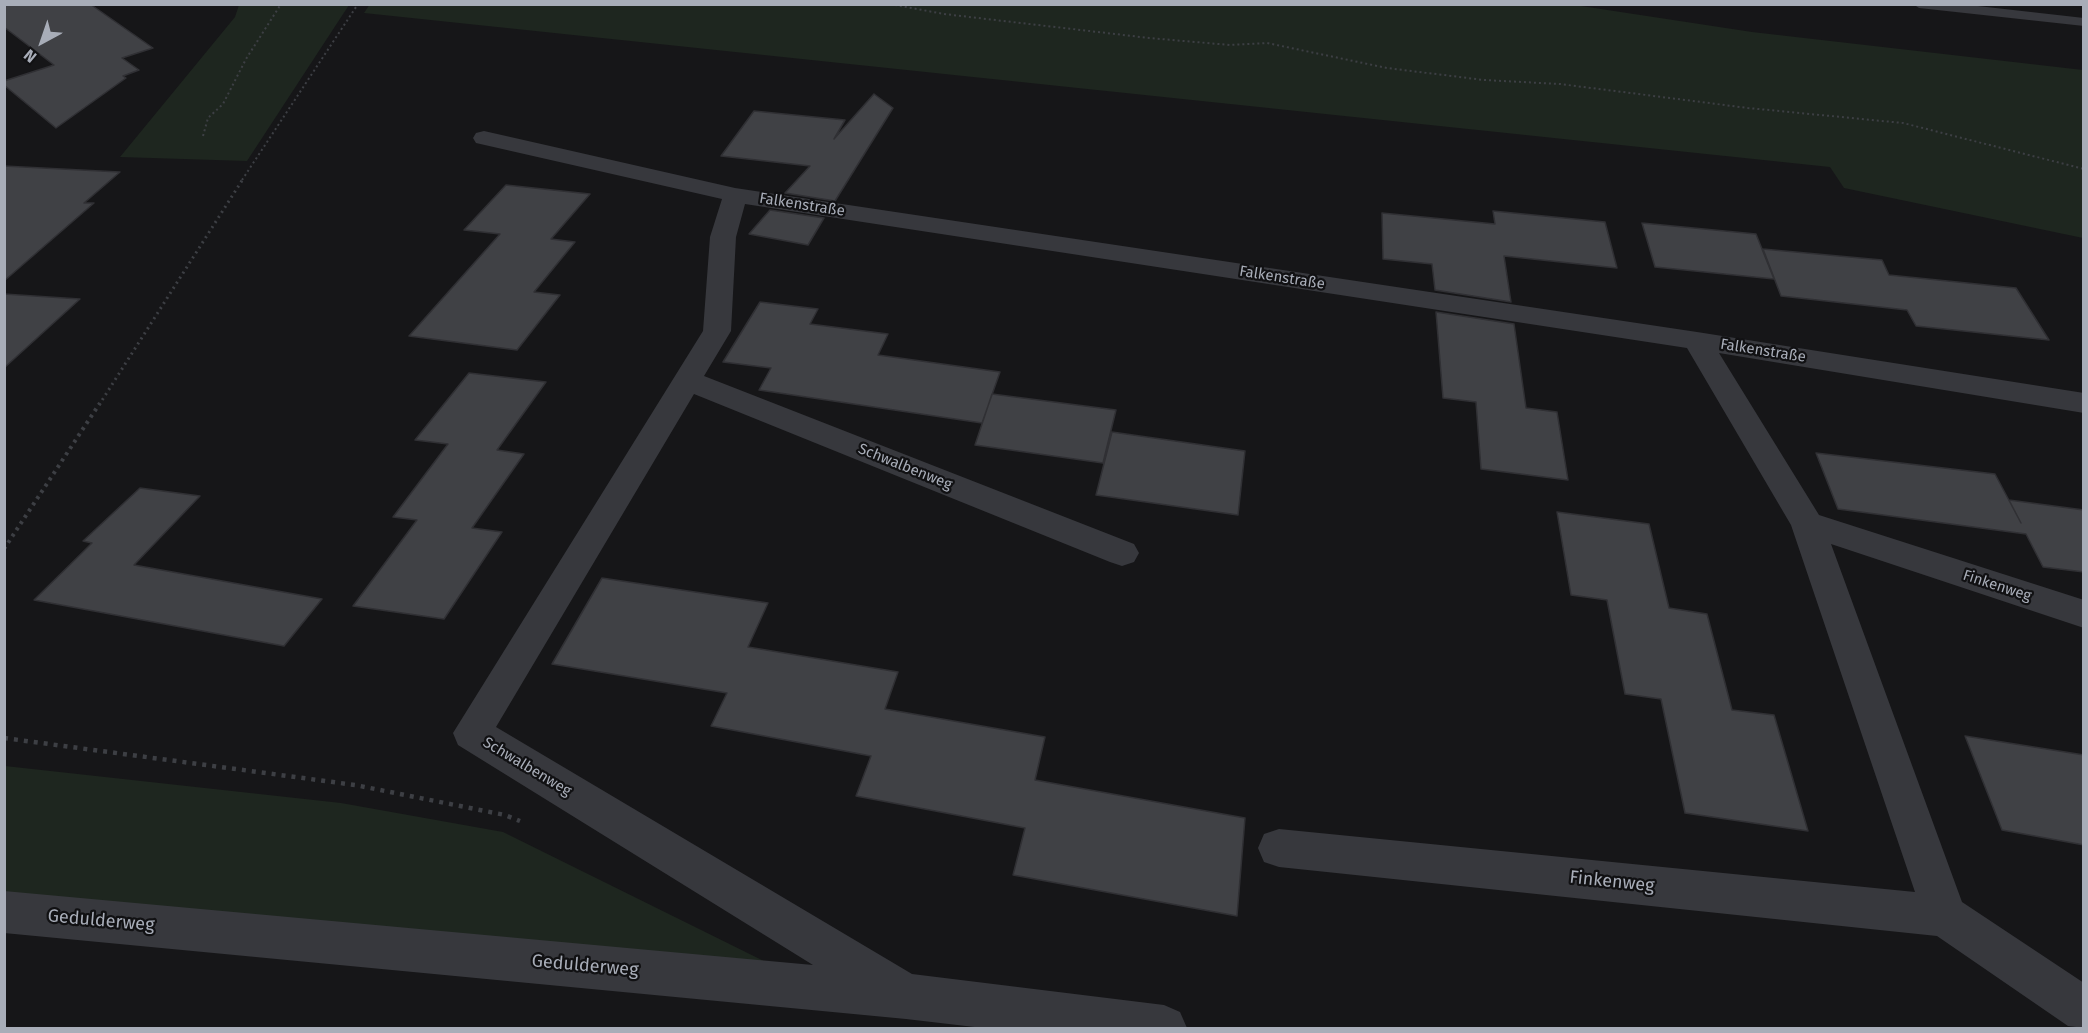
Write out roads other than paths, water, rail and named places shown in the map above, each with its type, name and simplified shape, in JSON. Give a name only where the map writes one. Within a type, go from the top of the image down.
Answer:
[{"type":"street","name":"Falkenstraße","points":[[484,138],[735,195],[1697,341],[2084,403]]},
{"type":"street","name":"Schwalbenweg","points":[[735,195],[723,237],[717,332],[472,734],[906,996]]},
{"type":"street","points":[[1697,341],[1807,524],[1945,916]]},
{"type":"street","name":"Schwalbenweg","points":[[689,381],[1122,553]]},
{"type":"street","name":"Finkenweg","points":[[1807,524],[2084,614]]},
{"type":"street","name":"Finkenweg","points":[[1279,848],[1945,916],[2084,1010]]},
{"type":"street","name":"Gedulderweg","points":[[4,912],[906,996],[1164,1029]]},
{"type":"lane","points":[[1919,4],[2084,22]]}]
